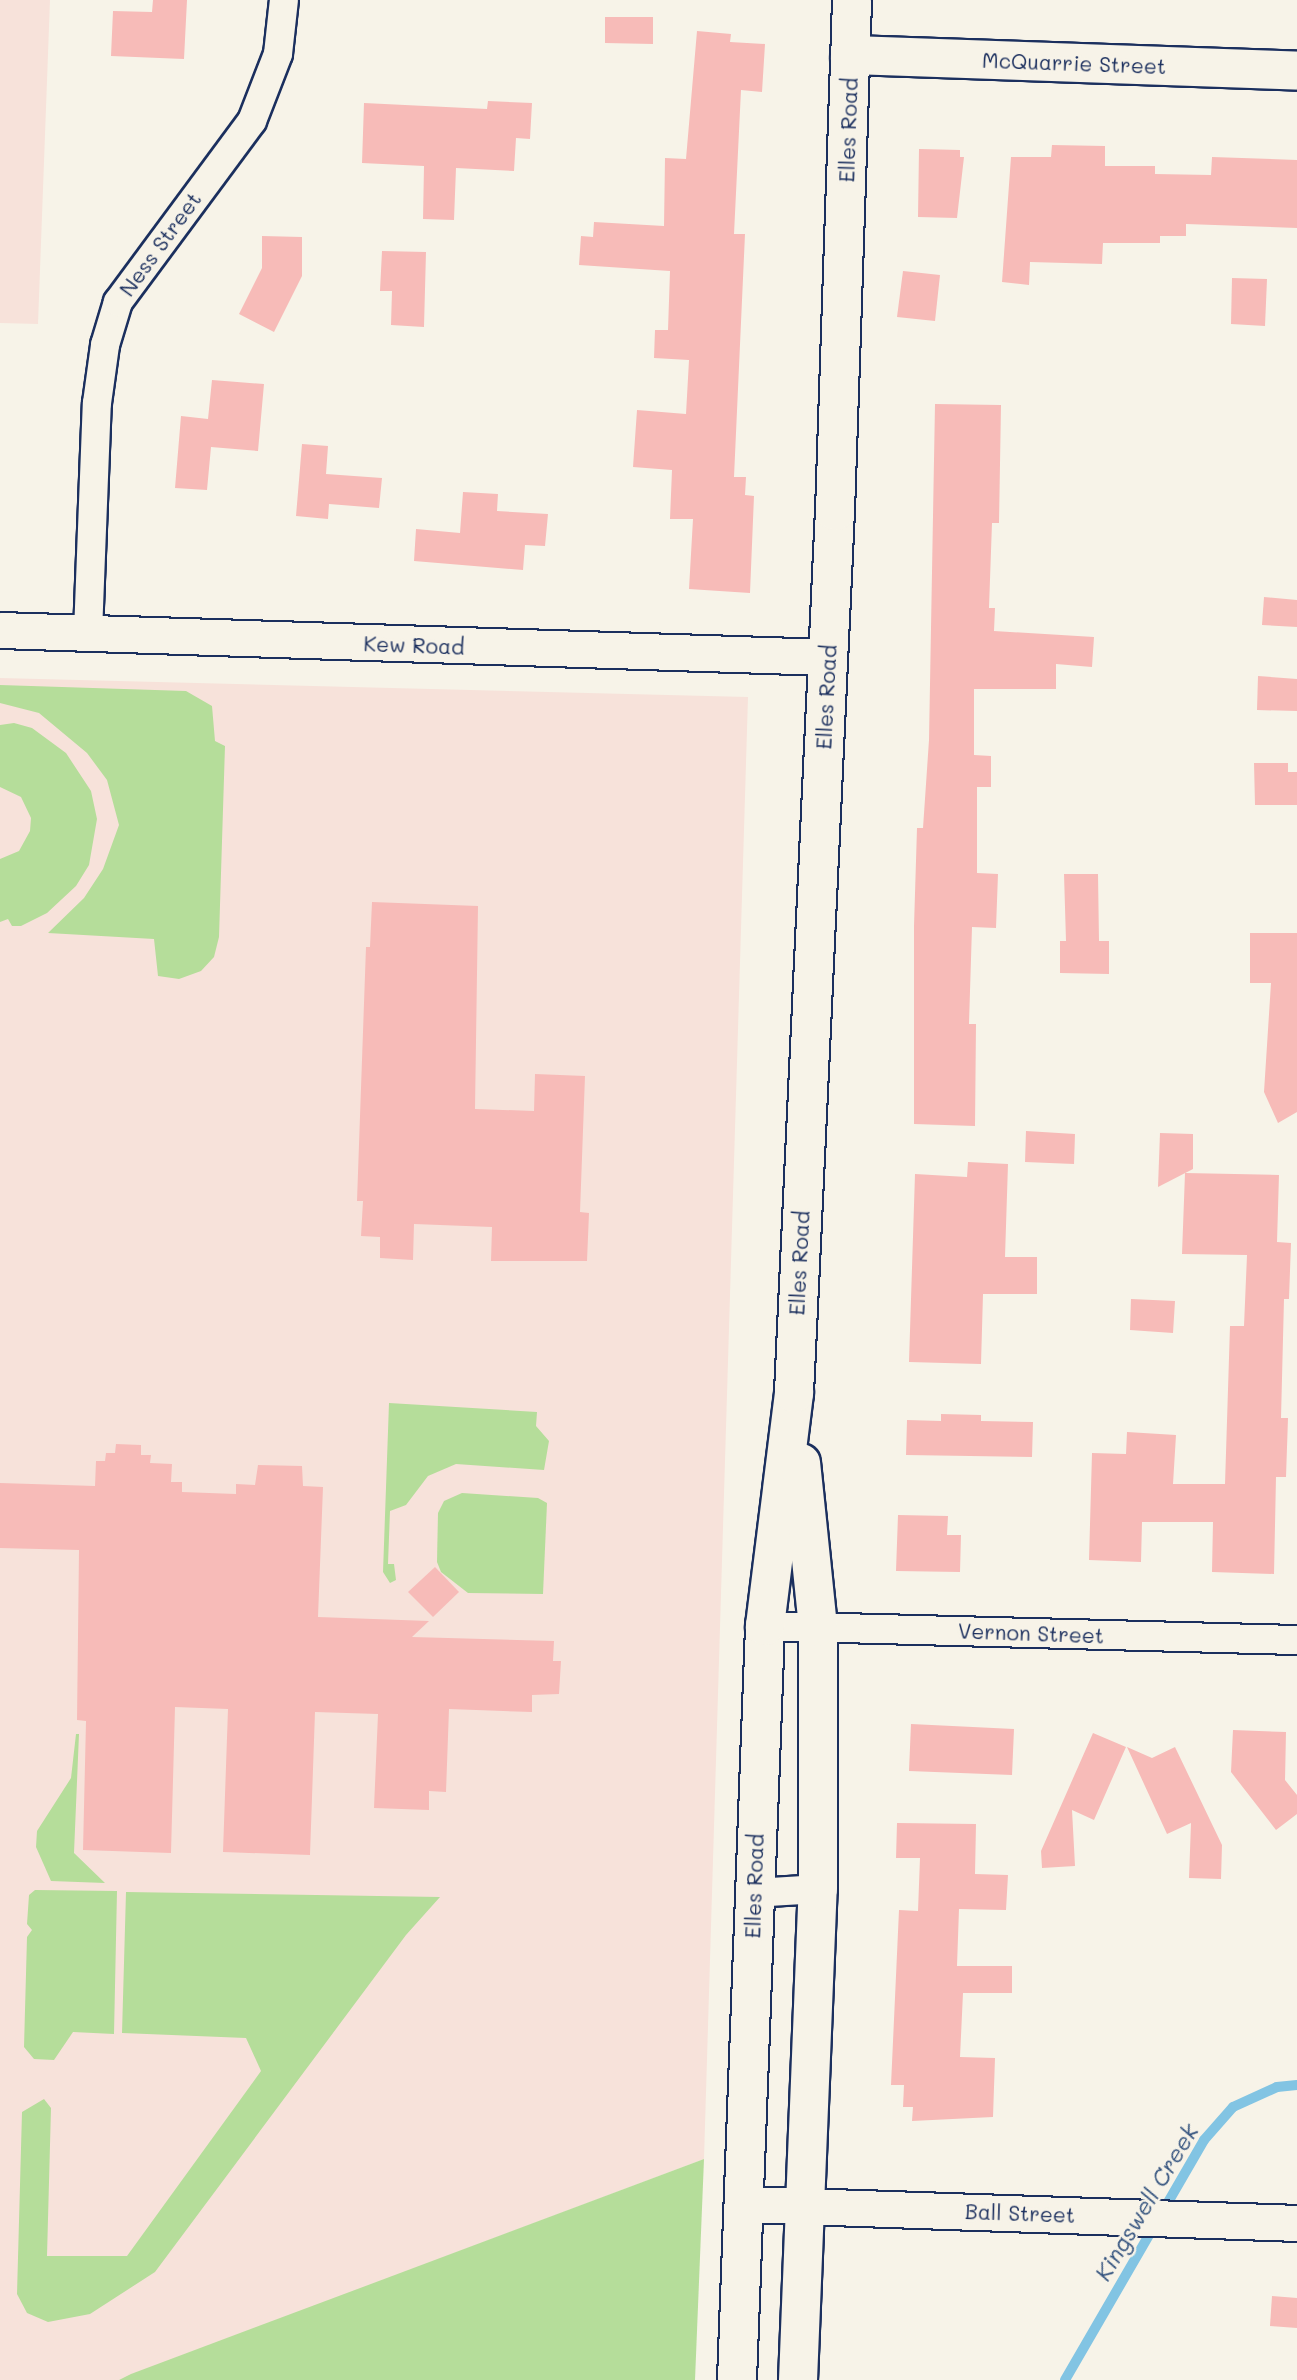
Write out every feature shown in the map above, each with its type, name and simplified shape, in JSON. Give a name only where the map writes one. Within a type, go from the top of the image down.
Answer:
[{"type":"main road","name":"Elles Road","points":[[737,2380],[765,1626],[793,1393],[827,657],[852,0]]},
{"type":"main road","name":"McQuarrie Street","points":[[850,55],[1297,71]]},
{"type":"main road","name":"Elles Road","points":[[793,1393],[818,1627],[818,1889],[798,2380]]},
{"type":"street","name":"Ness Street","points":[[88,633],[97,403],[105,345],[118,302],[252,121],[278,54],[284,0]]},
{"type":"street","name":"Kew Road","points":[[0,630],[827,657]]},
{"type":"street","name":"Vernon Street","points":[[765,1626],[1297,1640]]},
{"type":"street","points":[[753,1893],[818,1889]]},
{"type":"street","name":"Ball Street","points":[[743,2204],[1297,2222]]},
{"type":"shaded area","points":[[0,0],[50,0],[38,324],[0,323]]},
{"type":"shaded area","points":[[0,678],[748,697],[704,2159],[119,2380],[0,2380]]},
{"type":"green space","points":[[0,685],[186,691],[212,706],[215,741],[225,746],[219,937],[214,957],[201,971],[179,979],[158,976],[154,939],[48,933],[84,898],[103,869],[119,825],[107,780],[87,753],[39,713],[0,703]]},
{"type":"green space","points":[[14,723],[32,728],[66,753],[91,791],[97,819],[89,865],[76,886],[47,913],[21,926],[12,926],[8,919],[0,922],[0,859],[19,851],[30,831],[31,818],[21,797],[0,787],[0,725]]},
{"type":"green space","points":[[389,1403],[537,1412],[536,1426],[549,1441],[544,1470],[456,1464],[428,1476],[406,1505],[390,1511],[388,1564],[394,1564],[396,1580],[390,1583],[383,1572]]},
{"type":"green space","points":[[462,1493],[538,1498],[547,1503],[543,1594],[468,1593],[441,1572],[437,1562],[438,1513],[444,1501]]},
{"type":"green space","points":[[76,1734],[79,1734],[74,1853],[105,1883],[51,1881],[36,1847],[37,1831],[71,1778]]},
{"type":"green space","points":[[35,1890],[117,1891],[114,2034],[73,2032],[54,2060],[34,2059],[24,2047],[27,1937],[32,1930],[27,1924],[29,1895]]},
{"type":"green space","points":[[126,1892],[440,1897],[406,1935],[155,2272],[90,2314],[48,2322],[27,2313],[17,2294],[22,2112],[44,2099],[51,2108],[47,2256],[127,2256],[261,2071],[246,2038],[122,2033]]},
{"type":"green space","points":[[704,2159],[695,2380],[119,2380],[131,2374]]},
{"type":"building","points":[[153,0],[187,0],[184,59],[111,56],[113,11],[152,12]]},
{"type":"building","points":[[605,17],[653,17],[653,44],[605,43]]},
{"type":"building","points":[[697,31],[731,34],[730,42],[765,44],[762,92],[741,90],[734,234],[745,234],[734,477],[746,477],[745,495],[754,496],[750,593],[689,589],[693,519],[670,519],[672,470],[633,467],[637,410],[686,414],[689,360],[654,358],[655,330],[668,330],[670,271],[579,265],[581,236],[593,237],[594,222],[664,226],[665,158],[686,159]]},
{"type":"building","points":[[488,101],[532,103],[530,139],[516,138],[514,171],[456,168],[454,220],[423,219],[424,166],[362,163],[364,103],[487,109]]},
{"type":"building","points":[[1052,145],[1105,146],[1105,166],[1155,166],[1155,174],[1211,175],[1212,157],[1297,160],[1297,228],[1186,224],[1186,236],[1160,236],[1160,243],[1103,243],[1102,264],[1030,262],[1029,285],[1002,282],[1011,157],[1051,157]]},
{"type":"building","points":[[919,149],[960,150],[960,157],[964,157],[957,218],[918,217]]},
{"type":"building","points":[[262,236],[302,237],[302,276],[274,332],[239,314],[262,268]]},
{"type":"building","points":[[382,251],[426,252],[424,327],[391,325],[392,291],[380,291]]},
{"type":"building","points":[[903,271],[940,275],[935,321],[897,317]]},
{"type":"building","points":[[1232,278],[1267,279],[1265,326],[1231,324]]},
{"type":"building","points":[[212,380],[264,384],[258,451],[211,447],[207,490],[175,488],[181,416],[208,419]]},
{"type":"building","points":[[935,404],[1001,405],[999,523],[992,523],[989,608],[995,608],[994,631],[1094,637],[1092,667],[1056,664],[1056,689],[974,689],[974,755],[991,756],[991,787],[977,787],[977,873],[998,874],[996,928],[972,927],[969,1024],[976,1024],[975,1126],[914,1124],[914,926],[917,828],[923,828],[929,740]]},
{"type":"building","points":[[302,444],[328,446],[326,474],[382,478],[379,508],[329,504],[328,519],[296,516]]},
{"type":"building","points":[[463,492],[498,494],[497,511],[548,514],[545,546],[525,545],[523,570],[414,561],[416,529],[460,533]]},
{"type":"building","points":[[1264,597],[1297,600],[1297,627],[1262,625]]},
{"type":"building","points":[[1258,676],[1297,679],[1297,711],[1257,710]]},
{"type":"building","points":[[1254,763],[1288,763],[1288,772],[1297,772],[1297,805],[1255,805]]},
{"type":"building","points":[[1064,874],[1098,874],[1099,941],[1109,941],[1109,974],[1060,973],[1060,941],[1066,941]]},
{"type":"building","points":[[372,902],[478,906],[475,1109],[534,1111],[535,1074],[585,1076],[580,1212],[589,1213],[587,1261],[491,1261],[492,1227],[414,1224],[413,1260],[380,1258],[380,1237],[361,1236],[363,1201],[357,1201],[366,947],[370,947]]},
{"type":"building","points":[[1250,933],[1297,933],[1297,1112],[1278,1123],[1264,1092],[1271,983],[1250,983]]},
{"type":"building","points":[[1026,1131],[1075,1134],[1074,1164],[1025,1162]]},
{"type":"building","points":[[1160,1133],[1193,1134],[1193,1169],[1158,1187]]},
{"type":"building","points":[[968,1162],[1008,1164],[1005,1257],[1037,1257],[1037,1294],[983,1294],[981,1364],[909,1362],[915,1174],[967,1177]]},
{"type":"building","points":[[1185,1173],[1279,1175],[1277,1242],[1291,1243],[1289,1299],[1284,1299],[1281,1418],[1288,1418],[1286,1477],[1276,1477],[1274,1574],[1212,1572],[1213,1522],[1142,1522],[1141,1562],[1089,1560],[1092,1453],[1126,1454],[1127,1432],[1176,1435],[1173,1484],[1225,1484],[1230,1326],[1244,1326],[1247,1255],[1182,1254]]},
{"type":"building","points":[[1131,1299],[1175,1301],[1173,1333],[1130,1330]]},
{"type":"building","points":[[941,1414],[981,1415],[981,1421],[1033,1422],[1032,1457],[906,1455],[907,1420],[941,1421]]},
{"type":"building","points":[[116,1444],[141,1445],[141,1455],[151,1455],[150,1463],[172,1464],[171,1482],[182,1482],[182,1492],[236,1494],[236,1484],[255,1485],[258,1465],[302,1466],[303,1486],[323,1487],[318,1617],[429,1621],[412,1637],[554,1641],[553,1661],[561,1661],[559,1694],[532,1695],[532,1712],[449,1709],[446,1792],[429,1791],[429,1810],[374,1808],[378,1714],[315,1712],[310,1855],[223,1852],[228,1709],[175,1707],[171,1853],[83,1850],[86,1721],[77,1720],[79,1550],[0,1548],[0,1483],[95,1486],[96,1461],[105,1461],[106,1453],[115,1453]]},
{"type":"building","points":[[898,1515],[948,1516],[947,1535],[961,1535],[960,1572],[896,1571]]},
{"type":"building","points":[[435,1567],[459,1592],[433,1617],[408,1592]]},
{"type":"building","points":[[911,1724],[1014,1729],[1012,1775],[909,1771]]},
{"type":"building","points":[[1233,1730],[1286,1732],[1285,1780],[1297,1795],[1297,1814],[1276,1830],[1231,1772]]},
{"type":"building","points":[[1093,1733],[1126,1747],[1094,1820],[1072,1810],[1075,1866],[1042,1868],[1041,1851]]},
{"type":"building","points":[[1127,1747],[1152,1758],[1175,1747],[1222,1845],[1221,1879],[1189,1878],[1191,1823],[1167,1834]]},
{"type":"building","points":[[897,1823],[976,1824],[975,1874],[1008,1875],[1006,1910],[959,1909],[957,1966],[1012,1966],[1012,1993],[963,1993],[960,2057],[995,2058],[993,2117],[912,2121],[913,2107],[903,2107],[904,2085],[891,2085],[899,1910],[918,1911],[920,1858],[896,1858]]},
{"type":"building","points":[[1272,2296],[1297,2298],[1297,2328],[1270,2326]]},
{"type":"waterway","name":"Kingswell Creek","points":[[1065,2380],[1204,2140],[1233,2107],[1277,2087],[1297,2085]]}]
